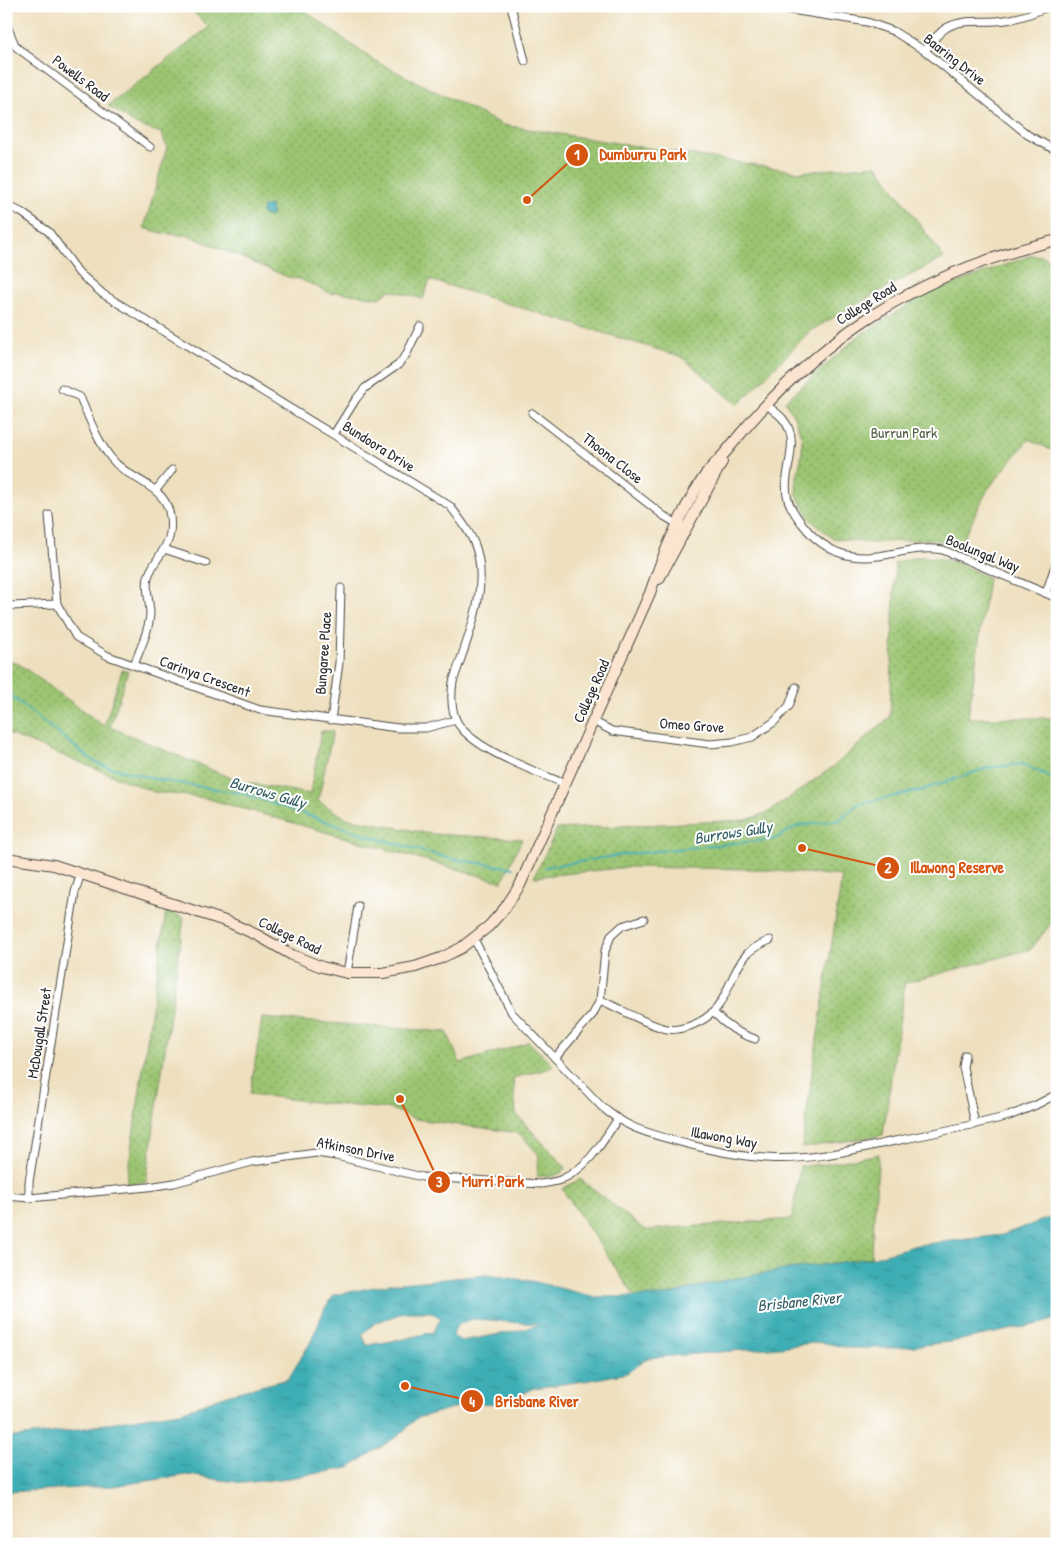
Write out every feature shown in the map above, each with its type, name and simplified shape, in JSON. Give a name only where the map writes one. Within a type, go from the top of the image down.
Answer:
[{"type":"main road","name":"College Road","points":[[6,858],[54,865],[228,922],[257,935],[292,955],[322,967],[347,972],[383,973],[415,967],[441,958],[461,948],[489,926],[505,908],[520,885],[650,593],[662,556],[681,526],[693,494],[707,472],[766,404],[831,344],[865,319],[901,298],[967,266],[1016,250],[1057,240]]},
{"type":"street","points":[[511,6],[525,61]]},
{"type":"street","name":"Baaring Drive","points":[[766,6],[867,22],[893,30],[925,51],[1028,135],[1057,151]]},
{"type":"street","points":[[925,51],[940,33],[952,25],[961,22],[1018,18],[1048,6]]},
{"type":"street","name":"Powells Road","points":[[6,24],[16,47],[150,147]]},
{"type":"street","name":"Bundoora Drive","points":[[6,205],[21,212],[49,232],[79,273],[103,294],[450,506],[467,529],[476,547],[481,579],[478,603],[453,682],[452,701],[456,720]]},
{"type":"street","points":[[334,434],[365,388],[398,365],[406,355],[420,326]]},
{"type":"street","points":[[62,389],[80,397],[102,445],[112,460],[156,490],[165,503],[170,520],[170,535],[164,549],[153,563],[148,577],[150,616],[134,665]]},
{"type":"street","name":"Boolungal Way","points":[[766,404],[782,418],[790,431],[792,444],[786,484],[788,499],[814,538],[824,545],[846,555],[863,558],[923,549],[942,550],[1057,598]]},
{"type":"street","name":"Thoona Close","points":[[532,413],[664,516],[681,526]]},
{"type":"street","points":[[156,490],[172,470]]},
{"type":"street","name":"Carinya Crescent","points":[[49,515],[57,604],[76,636],[108,656],[260,710],[331,720],[417,728],[456,720]]},
{"type":"street","points":[[164,549],[206,563]]},
{"type":"street","points":[[1046,594],[1057,560]]},
{"type":"street","name":"Bungaree Place","points":[[331,720],[339,663],[341,588]]},
{"type":"street","points":[[6,605],[57,604]]},
{"type":"street","name":"Omeo Grove","points":[[594,721],[612,731],[710,744],[732,742],[752,737],[774,722],[789,706],[796,688]]},
{"type":"street","points":[[456,720],[472,738],[488,749],[565,784]]},
{"type":"street","name":"McDougall Street","points":[[29,1198],[29,1182],[35,1143],[76,892],[81,873]]},
{"type":"street","points":[[347,972],[358,906]]},
{"type":"street","points":[[555,1058],[588,1020],[600,1000],[605,952],[611,936],[622,926],[644,919]]},
{"type":"street","name":"Illawong Way","points":[[473,938],[512,1013],[601,1106],[617,1120],[640,1131],[697,1147],[767,1158],[796,1158],[831,1154],[1009,1116],[1057,1094]]},
{"type":"street","points":[[600,1000],[669,1030],[684,1028],[700,1022],[714,1013],[724,998],[738,966],[748,952],[770,940]]},
{"type":"street","points":[[714,1013],[721,1021],[744,1035],[755,1039]]},
{"type":"street","points":[[965,1055],[963,1068],[975,1124]]},
{"type":"street","name":"Atkinson Drive","points":[[6,1196],[29,1198],[148,1187],[252,1162],[292,1155],[316,1154],[336,1156],[422,1177],[541,1184],[559,1181],[574,1173],[586,1163],[617,1120]]},
{"type":"green space","points":[[187,6],[298,6],[373,60],[503,125],[800,172],[877,165],[944,258],[878,292],[810,331],[738,405],[682,357],[430,280],[423,299],[390,290],[380,298],[336,292],[332,294],[190,236],[162,233],[144,228],[167,147],[161,133],[137,125],[108,106],[209,27]]},
{"type":"green space","name":"Burrun Park","points":[[1032,255],[1044,256],[1049,260],[1057,305],[1057,453],[1029,439],[988,489],[960,545],[929,539],[871,543],[832,538],[811,520],[797,496],[796,481],[802,454],[802,438],[793,414],[785,401],[856,338],[924,295]]},
{"type":"green space","points":[[916,557],[937,558],[954,562],[988,578],[968,718],[1057,718],[1057,916],[1031,949],[905,983],[883,1135],[802,1148],[842,876],[750,869],[630,867],[534,877],[557,829],[746,820],[769,812],[834,766],[890,717],[895,563]]},
{"type":"green space","points":[[6,660],[19,664],[104,726],[122,670],[128,671],[110,727],[238,781],[310,794],[321,731],[333,731],[318,801],[346,818],[432,834],[522,839],[502,882],[205,798],[154,792],[6,733]]},
{"type":"green space","points":[[166,911],[184,918],[146,1182],[126,1184]]},
{"type":"green space","points":[[262,1018],[447,1032],[460,1063],[524,1044],[528,1041],[553,1065],[548,1069],[513,1078],[516,1114],[566,1168],[553,1176],[537,1176],[539,1155],[519,1133],[415,1119],[391,1109],[320,1103],[250,1094]]},
{"type":"green space","points":[[879,1154],[871,1258],[725,1280],[663,1296],[635,1297],[562,1189],[580,1179],[645,1230],[792,1219],[800,1166],[827,1164]]},
{"type":"water","points":[[270,205],[273,216],[265,216],[262,214],[262,208]]},
{"type":"water","points":[[1057,1215],[1057,1318],[1044,1323],[950,1342],[895,1348],[849,1348],[821,1342],[648,1358],[627,1373],[534,1388],[505,1403],[467,1404],[417,1418],[399,1435],[349,1468],[289,1478],[243,1483],[187,1475],[114,1486],[6,1492],[6,1438],[70,1431],[180,1412],[230,1394],[288,1379],[310,1343],[325,1308],[334,1295],[389,1284],[487,1275],[532,1281],[595,1297],[663,1296],[725,1280],[871,1258],[917,1245],[1002,1235]],"holes":[[[405,1312],[430,1312],[441,1318],[433,1332],[367,1345],[362,1334],[375,1323]],[[472,1319],[538,1324],[538,1325],[517,1331],[461,1341],[453,1336],[457,1325]]]},
{"type":"waterway","name":"Burrows Gully","points":[[6,692],[89,758],[101,765],[155,779],[245,794],[372,837],[452,859],[513,868]]},
{"type":"waterway","name":"Burrows Gully","points":[[545,867],[628,854],[775,839],[797,826],[839,820],[858,804],[919,791],[987,768],[1022,764],[1057,780]]},
{"type":"place","name":"Dumburru Park","points":[[527,200]]},
{"type":"place","name":"Illawong Reserve","points":[[802,848]]},
{"type":"place","name":"Murri Park","points":[[400,1099]]},
{"type":"place","name":"Brisbane River","points":[[405,1386]]}]
